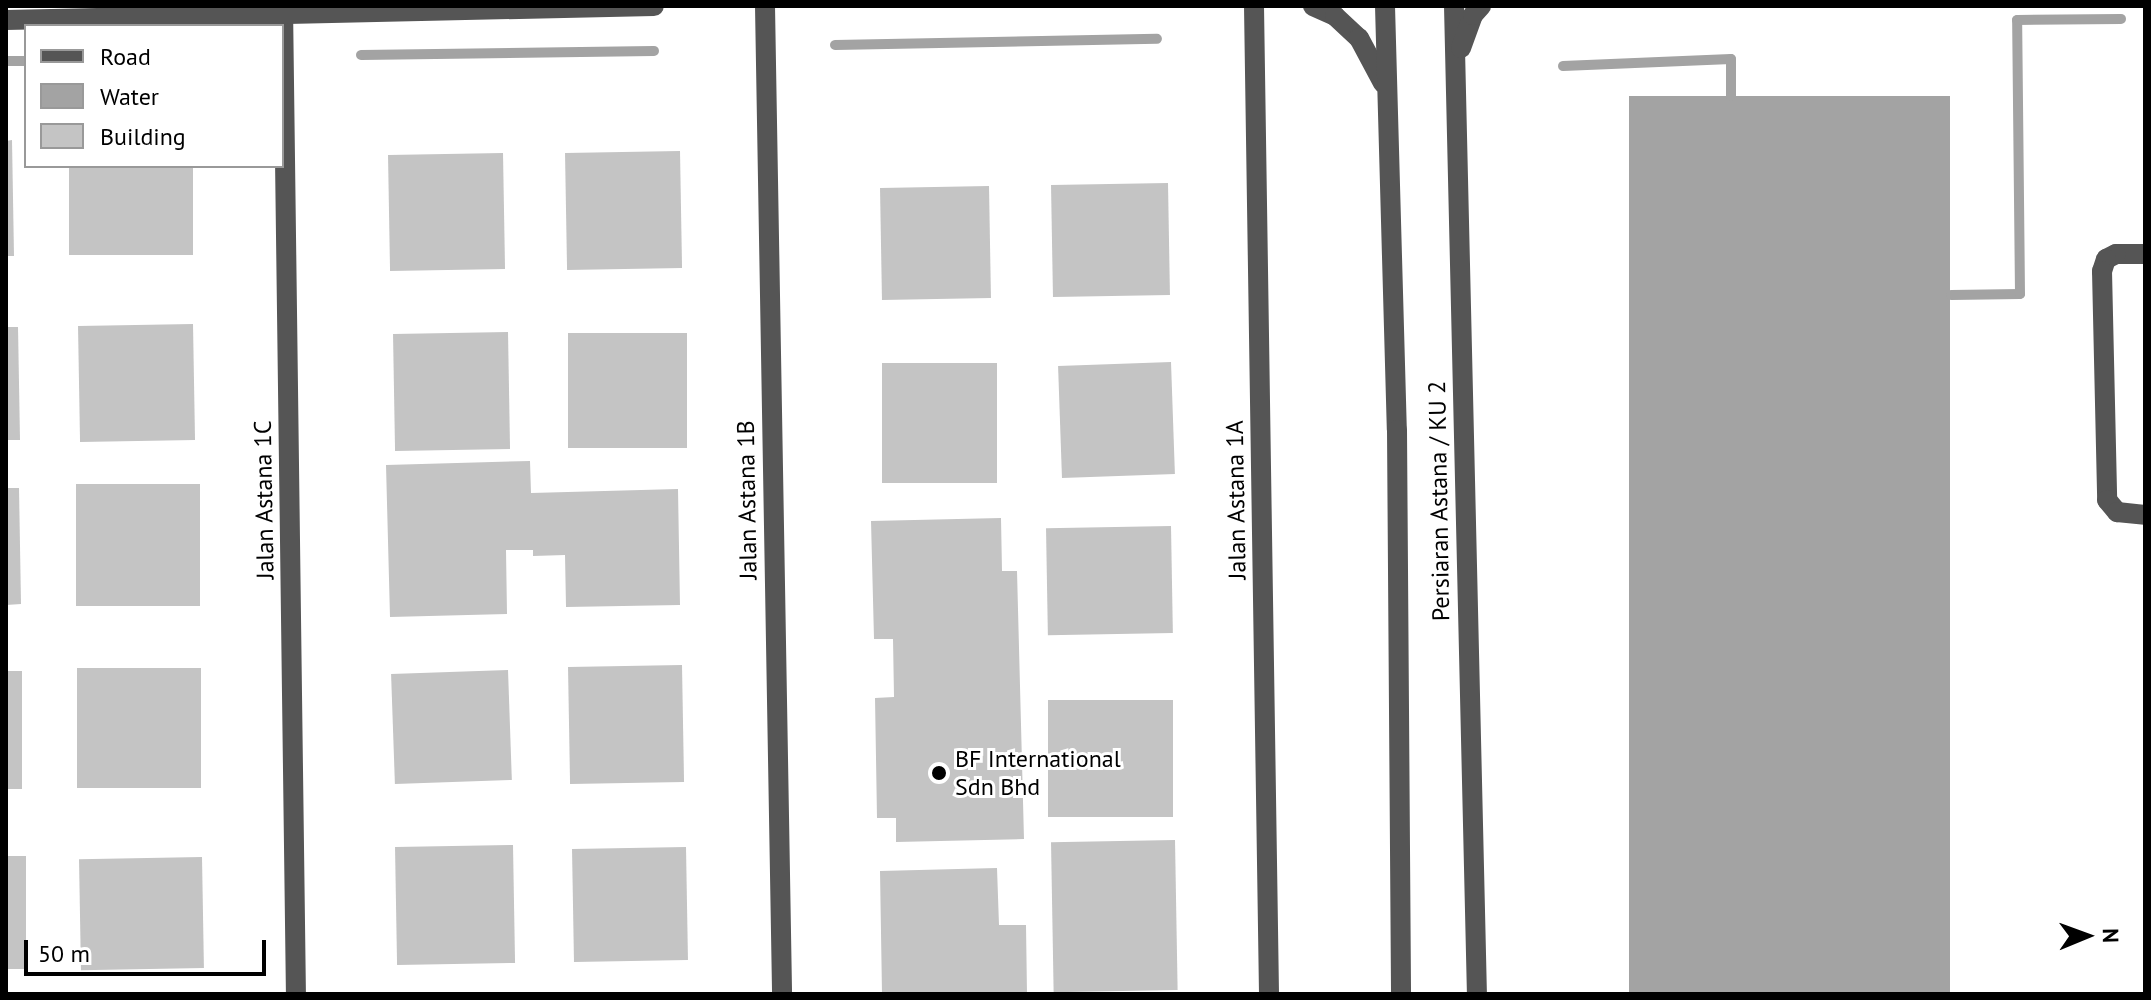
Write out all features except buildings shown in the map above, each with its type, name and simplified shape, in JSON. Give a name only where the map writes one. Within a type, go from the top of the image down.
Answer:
[{"type":"street","points":[[6,20],[283,10],[654,6]]},
{"type":"street","name":"Jalan Astana 1B","points":[[765,6],[782,994]]},
{"type":"street","name":"Jalan Astana 1A","points":[[1254,6],[1269,994]]},
{"type":"street","points":[[1313,6],[1335,16],[1359,38],[1385,87]]},
{"type":"street","name":"Persiaran Astana / KU 2","points":[[1385,6],[1397,430],[1401,994]]},
{"type":"street","name":"Persiaran Astana / KU 2","points":[[1454,6],[1477,994]]},
{"type":"street","points":[[1455,84],[1462,43],[1473,15],[1481,6]]},
{"type":"street","name":"Jalan Astana 1C","points":[[284,86],[296,994]]},
{"type":"street","points":[[2145,254],[2116,254],[2106,259],[2102,271],[2107,500],[2117,512],[2145,515]]},
{"type":"water","points":[[1629,96],[1950,96],[1950,994],[1629,994]]},
{"type":"waterway","points":[[1951,295],[2020,294],[2017,20],[2121,19]]},
{"type":"waterway","points":[[835,45],[1157,39]]},
{"type":"waterway","points":[[361,55],[654,51]]},
{"type":"waterway","points":[[1563,66],[1731,59],[1731,96]]},
{"type":"waterway","points":[[6,61],[24,61]]},
{"type":"place","name":"BF International Sdn Bhd","points":[[939,773]]}]
